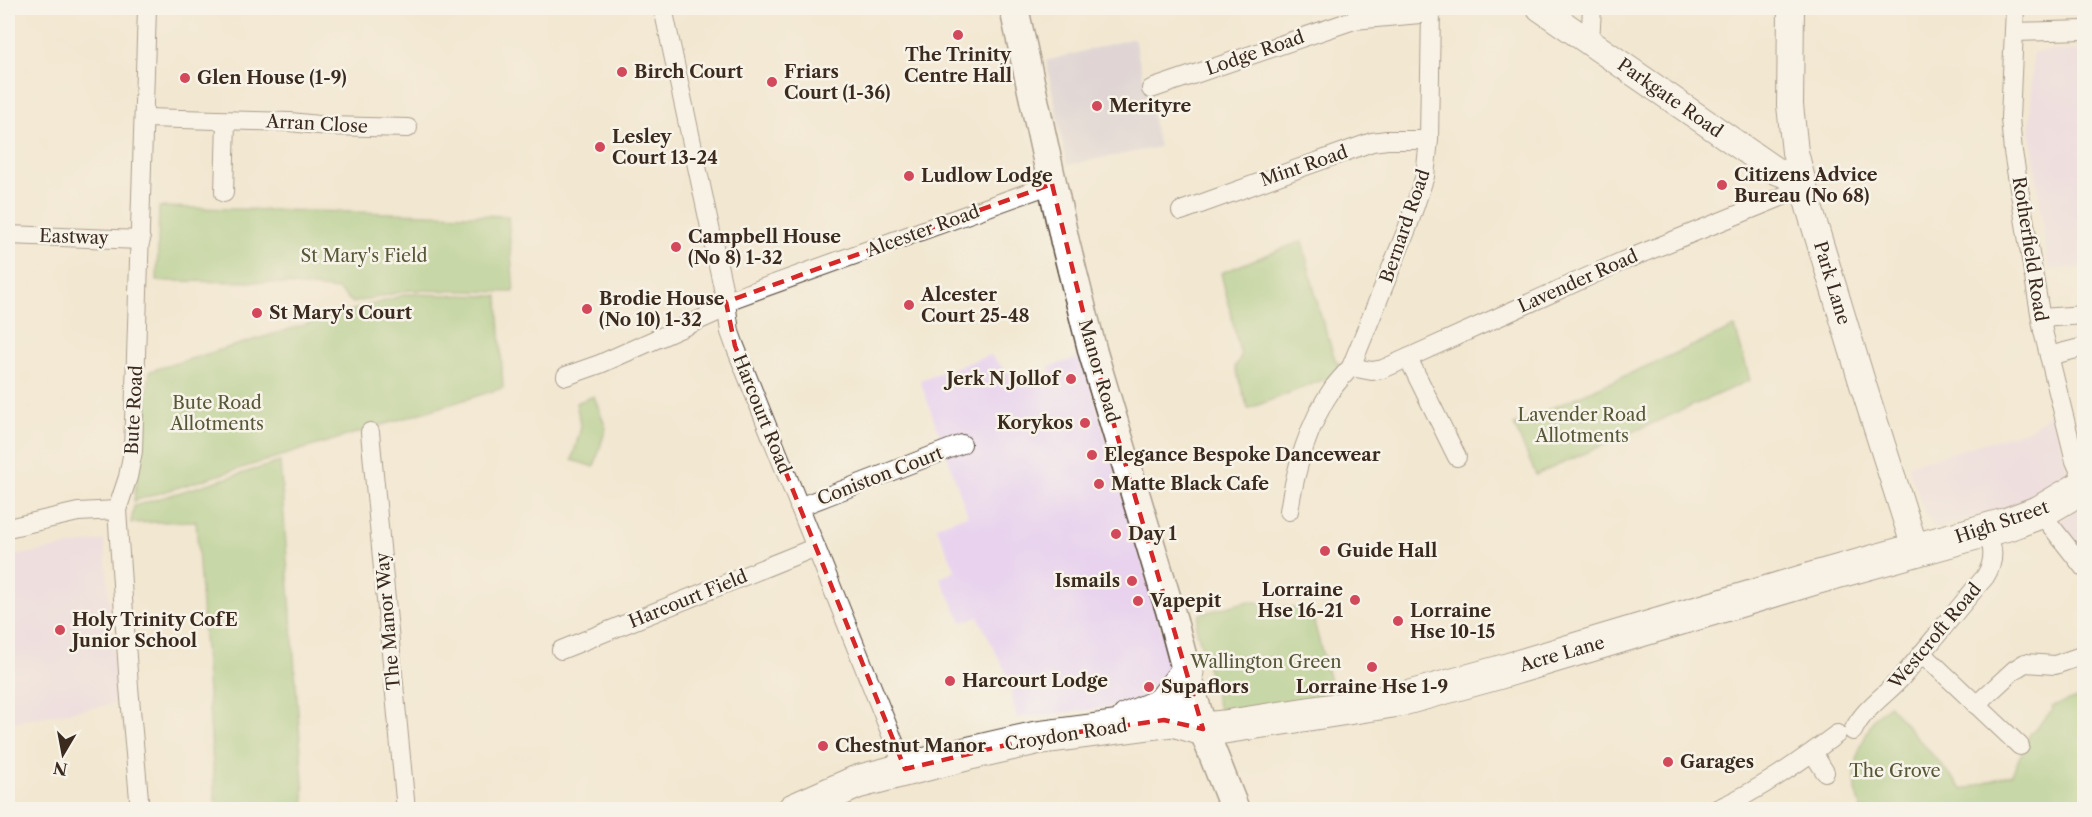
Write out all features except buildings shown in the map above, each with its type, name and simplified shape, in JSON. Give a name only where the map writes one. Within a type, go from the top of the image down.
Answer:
[{"type":"highway","name":"High Street","points":[[1916,551],[2040,512],[2084,486]]},
{"type":"highway","name":"Acre Lane","points":[[1203,729],[1244,725],[1399,700],[1575,652],[1815,578],[1916,551]]},
{"type":"highway","points":[[1120,726],[1129,718],[1165,701],[1187,672]]},
{"type":"highway","name":"Croydon Road","points":[[801,808],[857,782],[1036,738],[1173,720],[1203,729]]},
{"type":"main road","name":"Manor Road","points":[[1014,8],[1052,184],[1093,353],[1203,729],[1234,810]]},
{"type":"street","name":"Bute Road","points":[[140,810],[117,510],[129,477],[133,451],[147,8]]},
{"type":"street","name":"Harcourt Road","points":[[663,8],[735,346],[905,769]]},
{"type":"street","name":"Parkgate Road","points":[[1540,8],[1776,171],[1803,181]]},
{"type":"street","points":[[1590,43],[1592,8]]},
{"type":"street","name":"Park Lane","points":[[1791,8],[1790,122],[1795,152],[1875,423],[1916,551]]},
{"type":"street","name":"Rotherfield Road","points":[[2015,8],[2010,118],[2013,152],[2049,356],[2075,461],[2084,486]]},
{"type":"street","name":"Lodge Road","points":[[1151,88],[1354,20],[1431,10]]},
{"type":"street","name":"Bernard Road","points":[[1289,511],[1294,478],[1311,429],[1333,388],[1351,367],[1421,193],[1428,162],[1431,10]]},
{"type":"street","points":[[2014,33],[2085,30]]},
{"type":"street","name":"Arran Close","points":[[145,118],[408,128]]},
{"type":"street","points":[[224,193],[226,121]]},
{"type":"street","name":"Mint Road","points":[[1181,212],[1372,142],[1429,140]]},
{"type":"street","name":"Lavender Road","points":[[1351,367],[1372,371],[1383,369],[1623,261],[1786,195],[1803,181]]},
{"type":"street","name":"Alcester Road","points":[[566,376],[600,364],[715,313],[726,302],[1052,184]]},
{"type":"street","name":"Eastway","points":[[8,235],[141,240]]},
{"type":"street","points":[[2041,318],[2085,315]]},
{"type":"street","points":[[2049,356],[2085,347]]},
{"type":"street","points":[[1408,358],[1457,457]]},
{"type":"street","name":"The Manor Way","points":[[370,432],[406,810]]},
{"type":"street","name":"Coniston Court","points":[[799,507],[962,444]]},
{"type":"street","points":[[8,528],[78,512],[117,510]]},
{"type":"street","points":[[2040,512],[2085,568]]},
{"type":"street","name":"Westcroft Road","points":[[1715,810],[1756,790],[1845,732],[1888,692],[1989,571],[1994,553],[1987,530]]},
{"type":"street","name":"Harcourt Field","points":[[561,650],[816,548]]},
{"type":"street","points":[[1922,653],[2020,746]]},
{"type":"street","points":[[1976,705],[2014,670],[2025,663],[2055,665],[2085,655]]},
{"type":"street","points":[[1814,751],[1825,772]]},
{"type":"highlighted area","points":[[1052,184],[1093,353],[1203,729],[1164,720],[1036,738],[905,769],[735,346],[726,302]]},
{"type":"shaded area","points":[[1134,38],[1159,147],[1067,165],[1046,61]]},
{"type":"shaded area","points":[[2084,50],[2084,267],[2049,269],[2030,128],[2033,52]]},
{"type":"shaded area","points":[[990,355],[1020,384],[1051,374],[1049,367],[1082,357],[1173,669],[1146,703],[1017,718],[1006,672],[978,617],[962,622],[940,578],[956,571],[936,526],[968,515],[920,380]]},
{"type":"shaded area","points":[[2053,412],[2071,483],[2042,499],[1936,529],[1924,510],[1908,465],[2029,430]]},
{"type":"shaded area","points":[[2084,504],[2084,559],[2057,523]]},
{"type":"shaded area","name":"Holy Trinity CofE Junior School","points":[[104,540],[118,703],[8,723],[8,557]]},
{"type":"green space","name":"St Mary's Field","points":[[159,207],[508,216],[514,292],[409,290],[353,303],[338,290],[267,282],[157,281]]},
{"type":"green space","points":[[1302,241],[1321,317],[1336,362],[1340,364],[1336,375],[1248,409],[1235,367],[1241,357],[1221,273]]},
{"type":"green space","name":"Bute Road Allotments","points":[[407,294],[498,296],[503,388],[134,501],[150,371]]},
{"type":"green space","name":"Lavender Road Allotments","points":[[1735,327],[1750,380],[1536,475],[1514,425]]},
{"type":"green space","points":[[594,396],[606,428],[594,467],[572,460],[581,427],[576,403]]},
{"type":"green space","points":[[280,462],[305,809],[216,809],[196,521],[131,523],[134,506]]},
{"type":"green space","name":"Wallington Green","points":[[1249,601],[1311,611],[1338,711],[1224,727],[1196,627],[1200,614]]},
{"type":"green space","name":"The Grove","points":[[2084,696],[2084,809],[1862,810],[1856,791],[1855,772],[1859,750],[1874,718],[1889,705],[1963,790],[2012,774],[2030,734],[2053,710],[2052,706]]},
{"type":"place","name":"The Trinity Centre Hall","points":[[958,35]]},
{"type":"place","name":"Birch Court","points":[[622,72]]},
{"type":"place","name":"Glen House (1-9)","points":[[185,78]]},
{"type":"place","name":"Friars Court (1-36)","points":[[772,82]]},
{"type":"place","name":"Merityre","points":[[1097,106]]},
{"type":"place","name":"Lesley Court 13-24","points":[[600,147]]},
{"type":"place","name":"Ludlow Lodge","points":[[909,176]]},
{"type":"place","name":"Citizens Advice Bureau (No 68)","points":[[1722,185]]},
{"type":"place","name":"Campbell House (No 8) 1-32","points":[[676,247]]},
{"type":"place","name":"Alcester Court 25-48","points":[[909,305]]},
{"type":"place","name":"Brodie House (No 10) 1-32","points":[[587,309]]},
{"type":"place","name":"St Mary's Court","points":[[257,313]]},
{"type":"place","name":"Jerk N Jollof","points":[[1071,379]]},
{"type":"place","name":"Korykos","points":[[1085,423]]},
{"type":"place","name":"Elegance Bespoke Dancewear","points":[[1092,455]]},
{"type":"place","name":"Matte Black Cafe","points":[[1099,484]]},
{"type":"place","name":"Day 1","points":[[1116,534]]},
{"type":"place","name":"Guide Hall","points":[[1325,551]]},
{"type":"place","name":"Ismails","points":[[1132,581]]},
{"type":"place","name":"Lorraine Hse 16-21","points":[[1355,600]]},
{"type":"place","name":"Vapepit","points":[[1138,601]]},
{"type":"place","name":"Lorraine Hse 10-15","points":[[1398,621]]},
{"type":"place","name":"Holy Trinity CofE Junior School","points":[[60,630]]},
{"type":"place","name":"Lorraine Hse 1-9","points":[[1372,667]]},
{"type":"place","name":"Harcourt Lodge","points":[[950,681]]},
{"type":"place","name":"Supaflors","points":[[1149,687]]},
{"type":"place","name":"Chestnut Manor","points":[[823,746]]},
{"type":"place","name":"Garages","points":[[1668,762]]}]
